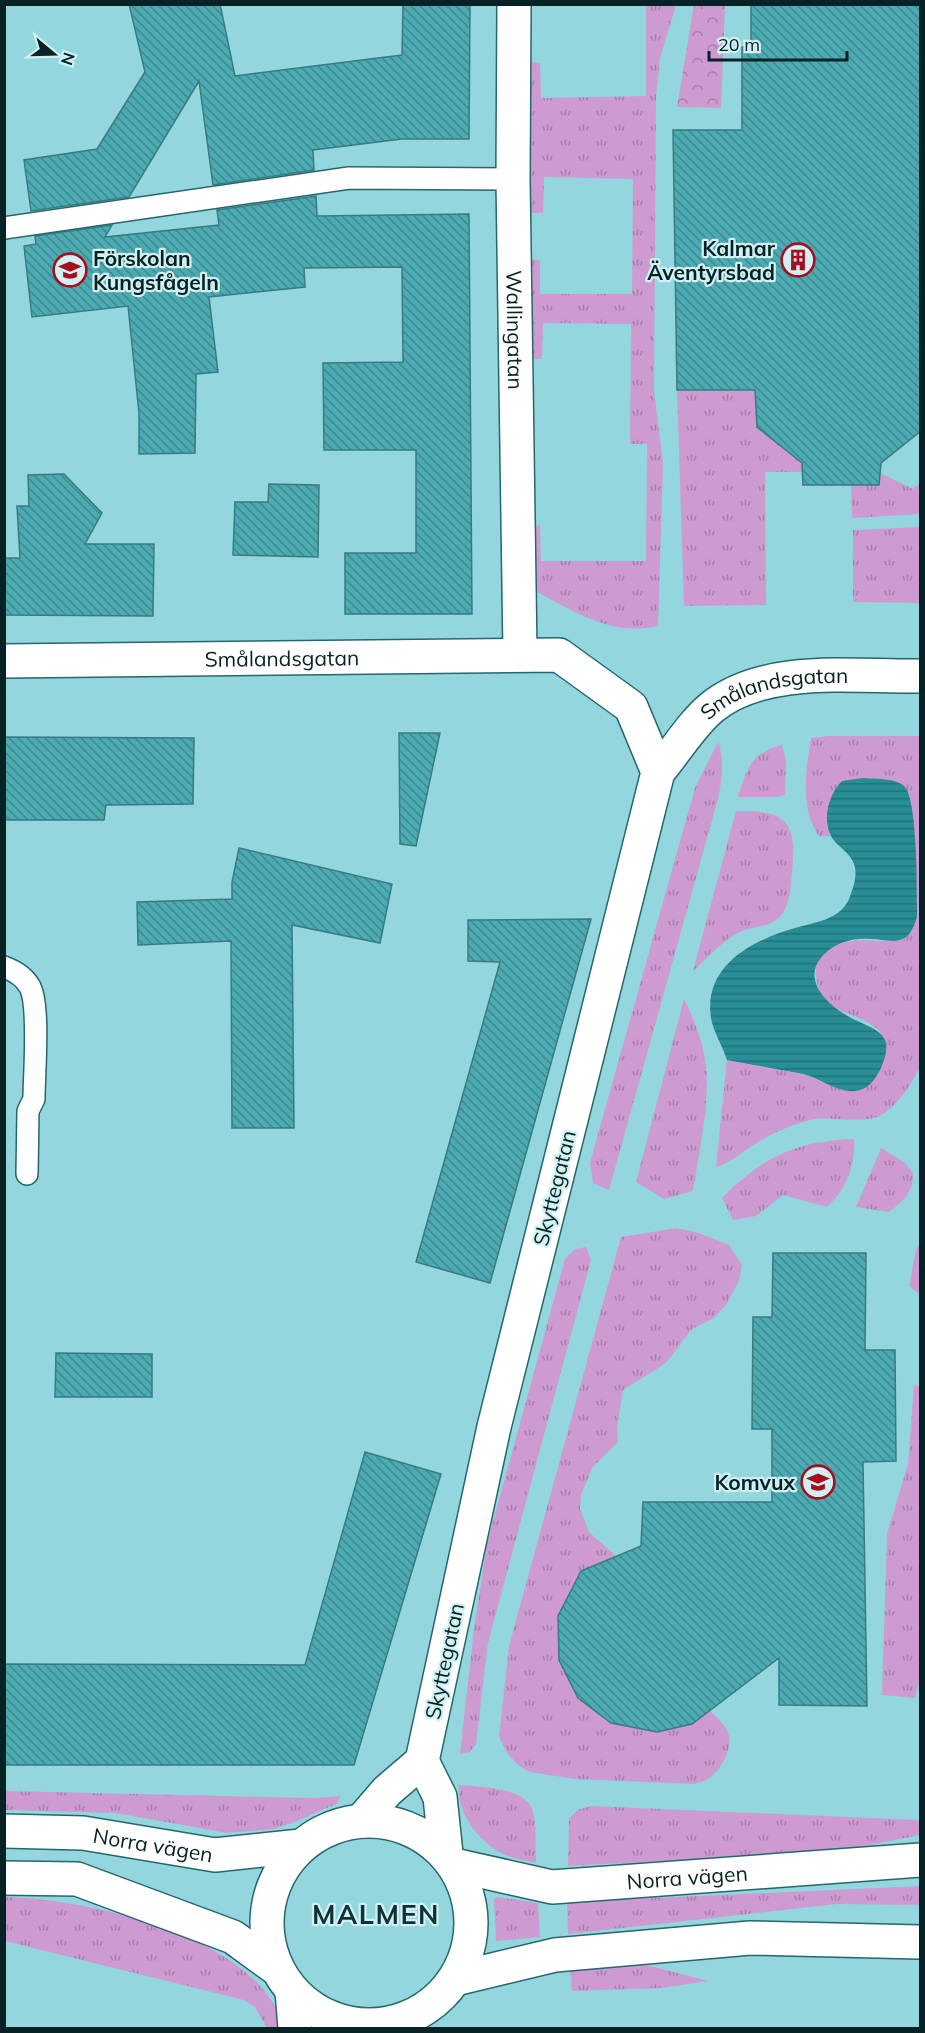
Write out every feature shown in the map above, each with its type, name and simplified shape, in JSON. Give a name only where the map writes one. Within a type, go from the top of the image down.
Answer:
[{"type":"street","name":"Wallingatan","points":[[514,4],[513,179],[520,653]]},
{"type":"street","name":"Smålandsgatan","points":[[4,661],[520,653],[559,655],[631,707],[658,772],[711,708],[750,685],[794,677],[921,676]]},
{"type":"street","name":"Skyttegatan","points":[[422,1761],[494,1427],[658,772]]},
{"type":"street","points":[[362,1820],[387,1791],[422,1761],[440,1797],[450,1860]]},
{"type":"street","name":"Norra vägen","points":[[4,1878],[77,1879],[233,1937],[285,1980],[313,2009],[337,2020],[363,2025],[390,2024],[409,2022],[437,2000],[455,1979],[466,1955],[471,1928],[469,1902],[450,1860],[426,1837],[401,1825],[362,1820],[323,1831],[301,1846],[283,1866],[272,1890],[267,1917],[269,1944],[285,1980]]},
{"type":"street","name":"Norra vägen","points":[[4,1831],[83,1833],[215,1856],[301,1846]]},
{"type":"street","name":"Norra vägen","points":[[450,1860],[552,1887],[921,1860]]},
{"type":"street","points":[[455,1979],[555,1955],[750,1938],[921,1942]]},
{"type":"street","points":[[285,1980],[295,2028]]},
{"type":"lane","points":[[4,228],[349,178],[513,179]]},
{"type":"lane","points":[[4,967],[18,972],[30,987],[34,1003],[34,1100],[28,1111],[27,1174]]},
{"type":"green space","points":[[646,5],[676,5],[660,58],[656,96],[654,391],[663,463],[658,626],[624,628],[578,614],[533,590],[527,529],[540,525],[541,561],[646,561],[647,444],[630,444],[631,324],[543,323],[542,359],[531,359],[529,259],[540,260],[540,294],[632,294],[633,179],[544,177],[543,213],[530,213],[528,62],[540,63],[541,98],[646,96]]},
{"type":"green space","points":[[694,5],[725,5],[721,108],[677,107]]},
{"type":"green space","points":[[677,390],[755,390],[757,427],[802,462],[802,472],[765,472],[766,605],[684,606]]},
{"type":"green space","points":[[880,473],[913,489],[920,483],[920,514],[852,518],[851,485]]},
{"type":"green space","points":[[920,527],[920,603],[853,602],[853,530]]},
{"type":"green space","points":[[920,736],[920,1067],[900,1099],[883,1114],[857,1120],[819,1119],[803,1122],[768,1136],[732,1160],[716,1167],[727,1060],[806,1075],[836,1088],[886,1052],[884,1038],[879,1031],[871,1024],[831,1004],[823,997],[818,986],[817,966],[821,956],[828,949],[849,941],[905,939],[828,818],[830,836],[819,836],[813,825],[806,801],[807,763],[811,738]]},
{"type":"green space","points":[[718,742],[722,777],[718,799],[609,1190],[593,1183],[590,1163],[695,788]]},
{"type":"green space","points":[[782,745],[786,759],[785,795],[738,797],[747,770],[756,758],[771,748]]},
{"type":"green space","points":[[736,811],[767,813],[785,822],[793,842],[789,899],[779,918],[732,936],[693,971]]},
{"type":"green space","points":[[684,999],[698,1031],[705,1056],[707,1080],[705,1112],[693,1191],[664,1199],[636,1182]]},
{"type":"green space","points":[[854,1139],[853,1158],[848,1176],[840,1193],[827,1207],[783,1195],[756,1216],[733,1220],[722,1198],[766,1162],[815,1143]]},
{"type":"green space","points":[[881,1148],[904,1162],[913,1173],[907,1196],[889,1212],[856,1207]]},
{"type":"green space","points":[[677,1228],[699,1233],[729,1245],[742,1265],[739,1281],[726,1305],[714,1318],[692,1329],[666,1363],[623,1390],[617,1428],[618,1442],[592,1468],[581,1495],[580,1509],[589,1532],[617,1557],[581,1571],[558,1616],[559,1660],[578,1698],[611,1723],[657,1732],[692,1724],[710,1711],[727,1730],[729,1745],[725,1759],[713,1776],[694,1784],[575,1779],[530,1772],[519,1766],[507,1753],[499,1737],[509,1646],[621,1237]]},
{"type":"green space","points":[[920,1243],[920,1295],[909,1286],[916,1250]]},
{"type":"green space","points":[[586,1247],[591,1260],[488,1643],[476,1744],[470,1752],[460,1754],[474,1629],[487,1544],[565,1259],[575,1249]]},
{"type":"green space","points":[[914,1386],[920,1386],[920,1679],[915,1698],[882,1695],[887,1534],[908,1464]]},
{"type":"green space","points":[[459,1785],[502,1790],[513,1793],[529,1804],[535,1824],[536,1863],[508,1856],[480,1837],[466,1818],[459,1796]]},
{"type":"green space","points":[[5,1791],[314,1798],[341,1796],[336,1804],[292,1823],[273,1829],[227,1833],[116,1813],[5,1810]]},
{"type":"green space","points":[[591,1806],[917,1820],[920,1821],[920,1835],[835,1852],[568,1866],[569,1819],[577,1810]]},
{"type":"green space","points":[[920,1886],[920,1905],[837,1904],[568,1934],[567,1902]]},
{"type":"green space","points":[[5,1897],[79,1905],[122,1915],[166,1929],[207,1947],[242,1969],[269,1996],[283,2028],[267,2028],[255,2007],[244,2000],[5,1941]]},
{"type":"green space","points":[[497,1897],[538,1903],[540,1937],[496,1941],[494,1899]]},
{"type":"green space","points":[[647,1965],[708,1981],[661,1988],[572,1991],[570,1971]]},
{"type":"water","points":[[863,778],[885,779],[900,783],[909,794],[916,848],[917,917],[910,933],[903,939],[847,941],[833,947],[821,957],[817,964],[815,979],[821,994],[846,1015],[879,1032],[886,1045],[881,1068],[874,1080],[864,1089],[848,1091],[803,1074],[727,1060],[712,1023],[711,999],[715,983],[723,969],[748,948],[779,933],[833,916],[845,906],[853,886],[855,868],[849,856],[831,836],[827,814],[830,799],[842,781]]},
{"type":"building","points":[[129,4],[220,4],[235,76],[402,55],[403,4],[470,4],[469,139],[402,139],[313,150],[314,170],[213,185],[199,81],[129,197],[31,211],[24,160],[97,149],[145,72]]},
{"type":"building","name":"Kalmar Äventyrsbad","points":[[751,4],[921,4],[921,431],[881,463],[879,485],[803,485],[802,463],[757,427],[755,390],[677,390],[673,130],[742,130],[742,47],[751,48]]},
{"type":"building","points":[[316,196],[317,216],[469,214],[472,614],[345,614],[345,553],[416,553],[416,450],[324,450],[323,363],[403,362],[402,267],[304,268],[305,287],[209,297],[218,372],[196,374],[195,453],[139,454],[139,413],[128,306],[32,317],[24,246],[36,244],[35,236],[112,225],[105,237],[219,225],[217,210]]},
{"type":"building","points":[[64,474],[102,513],[85,544],[154,544],[153,616],[4,615],[4,558],[20,558],[17,506],[29,506],[28,475]]},
{"type":"building","points":[[269,484],[319,485],[318,557],[233,555],[235,502],[268,502]]},
{"type":"building","points":[[399,733],[440,733],[416,846],[400,844]]},
{"type":"building","points":[[4,737],[194,738],[193,804],[106,805],[104,820],[4,820]]},
{"type":"building","points":[[239,848],[392,884],[380,943],[292,925],[294,1128],[232,1128],[231,941],[138,945],[137,902],[232,899],[232,882]]},
{"type":"building","points":[[591,919],[490,1283],[416,1262],[500,962],[468,961],[468,920]]},
{"type":"building","name":"Komvux","points":[[773,1253],[866,1253],[865,1350],[895,1350],[896,1461],[863,1462],[867,1706],[779,1705],[779,1658],[692,1724],[657,1732],[611,1723],[578,1698],[559,1660],[558,1616],[581,1571],[641,1546],[643,1502],[772,1502],[772,1429],[752,1429],[753,1317],[772,1317]]},
{"type":"building","points":[[56,1353],[152,1354],[152,1397],[55,1397]]},
{"type":"building","points":[[365,1452],[441,1474],[354,1765],[4,1765],[4,1664],[305,1665]]},
{"type":"place","name":"Kalmar Äventyrsbad","points":[[798,260]]},
{"type":"place","name":"Förskolan Kungsfågeln","points":[[70,270]]},
{"type":"place","name":"Komvux","points":[[818,1482]]},
{"type":"district","name":"MALMEN","points":[[376,1914]]}]
